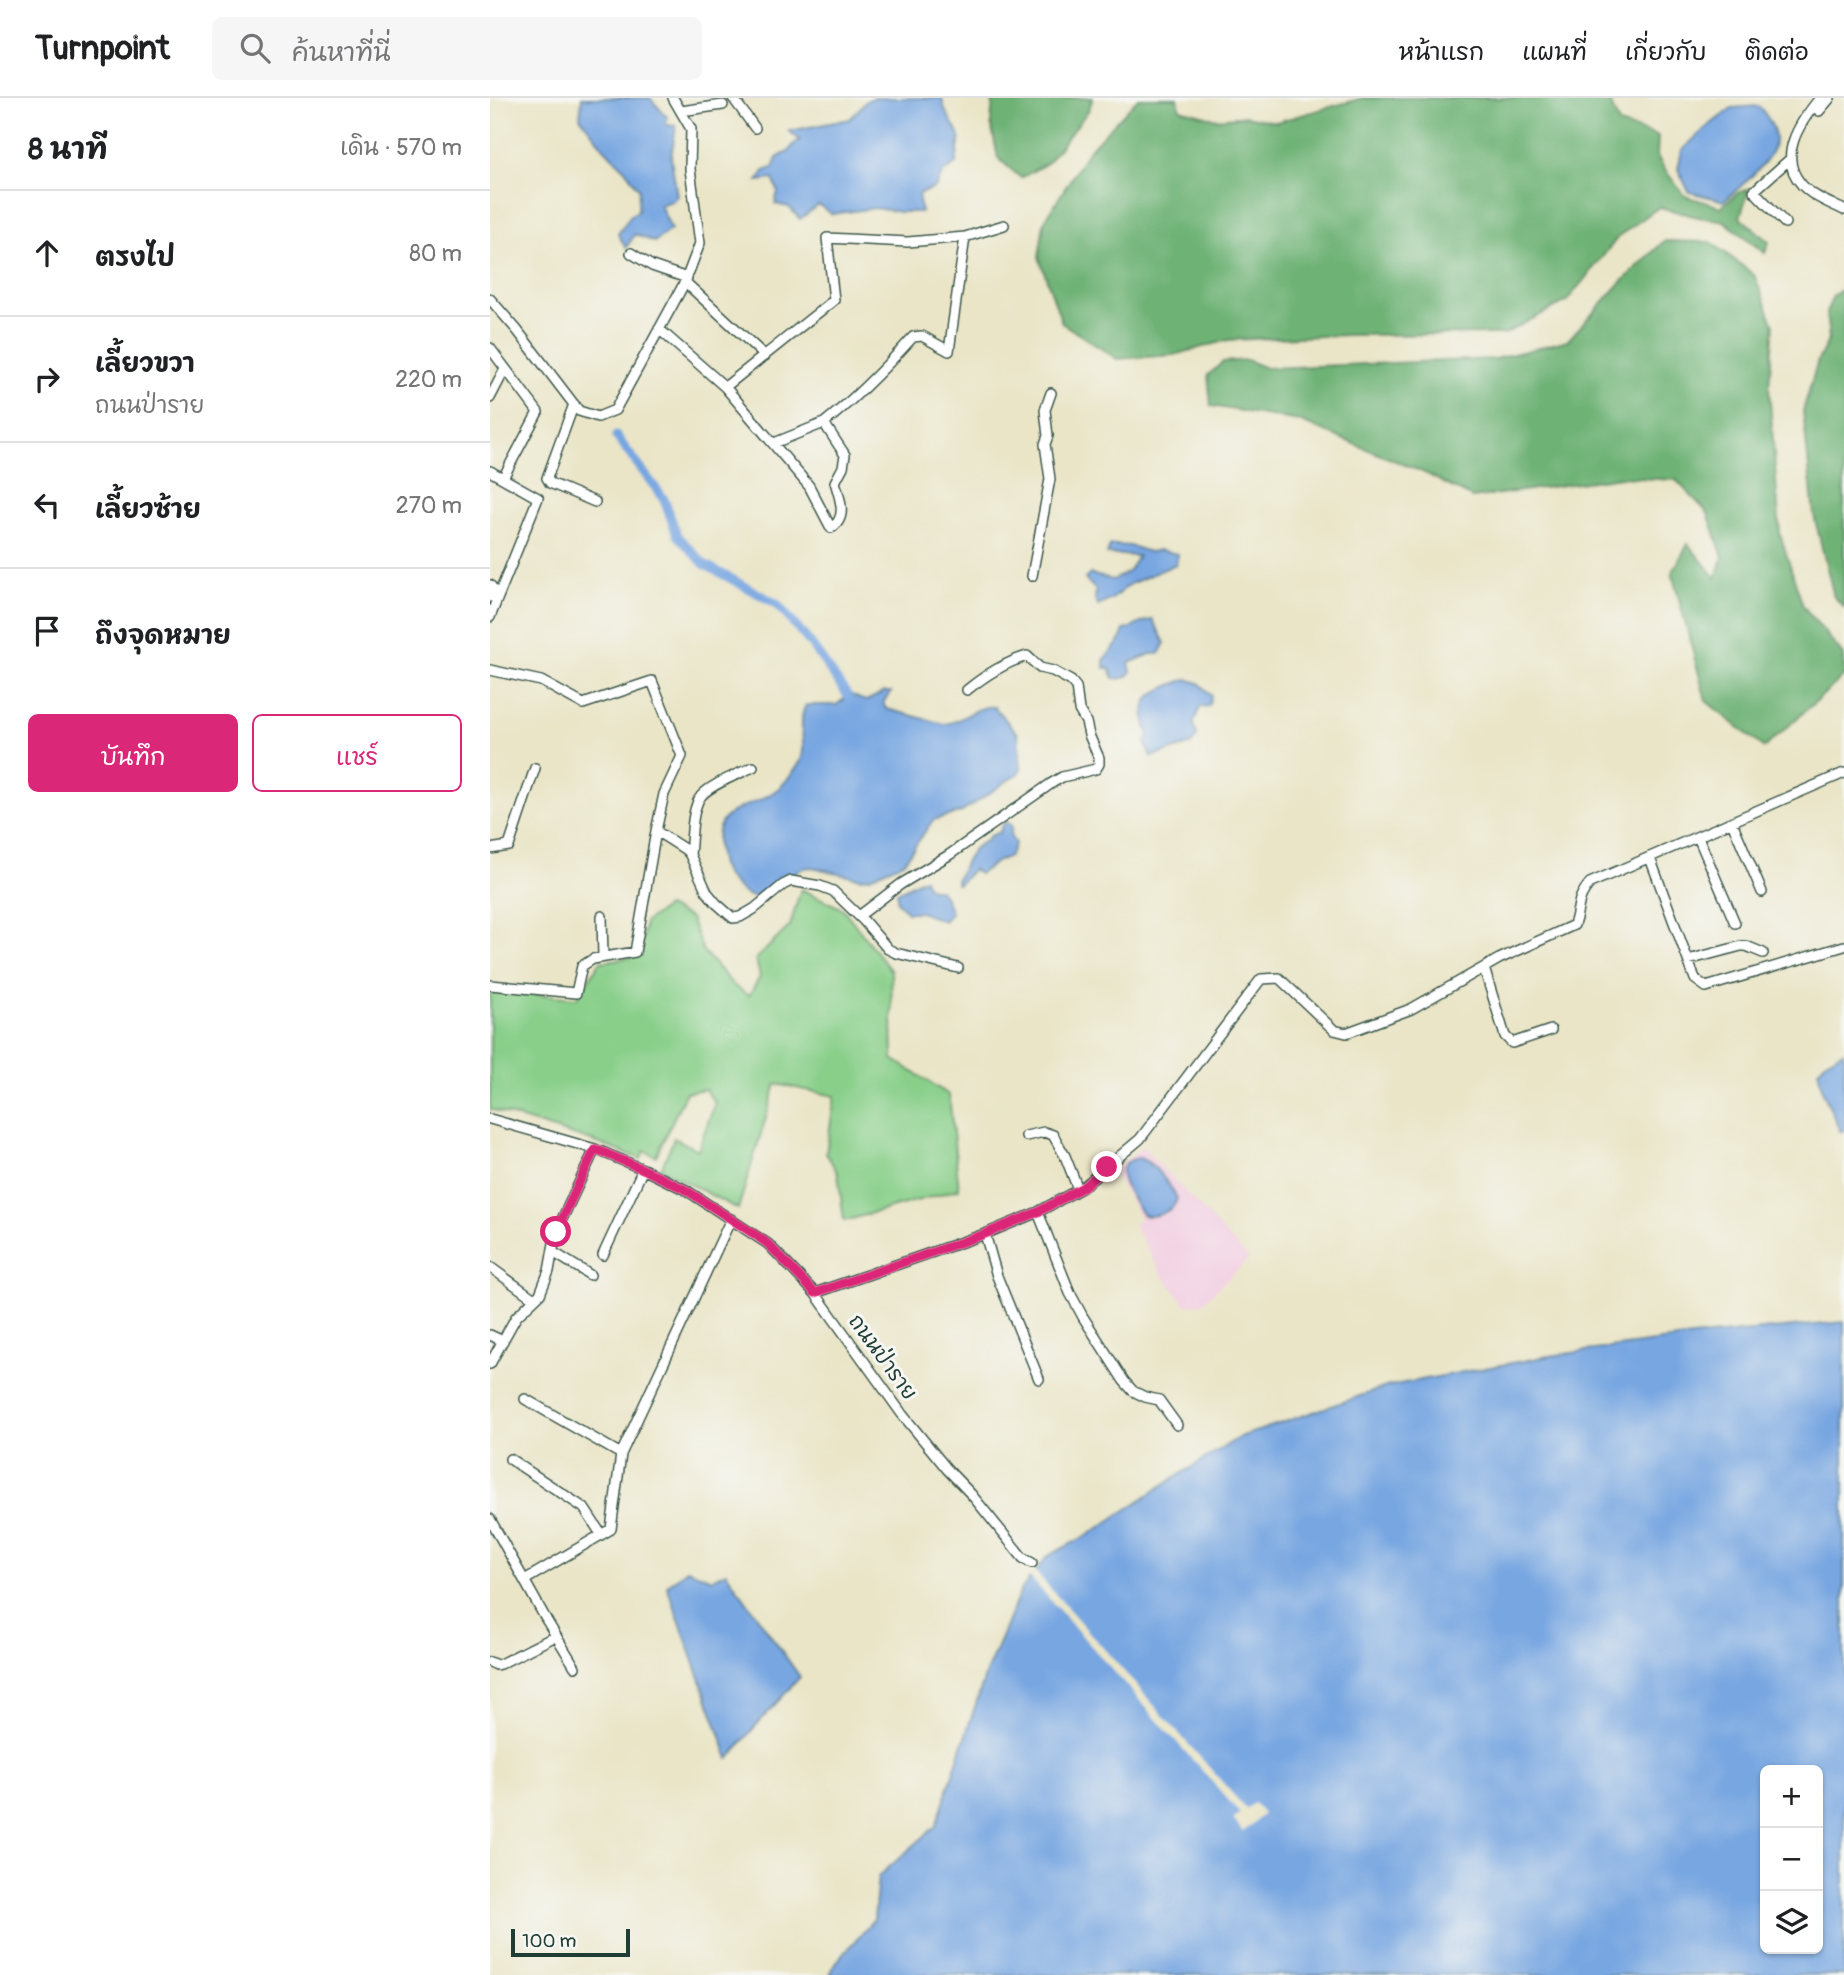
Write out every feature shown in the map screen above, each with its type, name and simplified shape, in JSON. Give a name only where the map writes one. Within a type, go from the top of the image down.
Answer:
[{"type":"street","points":[[490,299],[579,411],[598,418],[615,410],[686,280],[700,243],[690,169],[691,129],[673,98]]},
{"type":"street","points":[[733,98],[755,128]]},
{"type":"street","points":[[1820,98],[1796,135],[1790,159],[1803,186],[1819,198],[1844,210]]},
{"type":"street","points":[[1819,111],[1830,98]]},
{"type":"street","points":[[681,111],[723,105]]},
{"type":"street","points":[[1785,223],[1754,191],[1790,159]]},
{"type":"street","points":[[725,387],[834,300],[827,238],[908,242],[965,237],[1004,225]]},
{"type":"street","points":[[774,443],[824,423],[882,371],[914,337],[922,336],[949,351],[965,237]]},
{"type":"street","points":[[631,253],[652,267],[686,280],[765,356]]},
{"type":"street","points":[[659,329],[725,387],[774,443],[809,486],[831,528],[839,523],[842,517],[835,482],[843,467],[845,455],[824,423]]},
{"type":"street","points":[[490,348],[538,412],[503,478]]},
{"type":"street","points":[[490,398],[505,369]]},
{"type":"street","points":[[1032,576],[1050,479],[1045,444],[1048,436],[1045,410],[1051,393]]},
{"type":"street","points":[[574,404],[547,478],[550,483],[595,502]]},
{"type":"street","points":[[490,471],[538,498],[490,617]]},
{"type":"street","points":[[490,585],[493,589],[490,597]]},
{"type":"street","points":[[859,916],[901,884],[949,855],[1052,783],[1062,777],[1096,769],[1099,764],[1087,722],[1079,710],[1076,687],[1053,671],[1040,668],[1027,656],[987,674],[967,690]]},
{"type":"street","points":[[490,670],[541,681],[583,704],[652,681],[682,756],[664,794],[635,952],[593,959],[582,966],[576,993],[490,985]]},
{"type":"street","points":[[690,855],[695,813],[700,798],[708,790],[753,767]]},
{"type":"street","points":[[490,849],[509,846],[535,768]]},
{"type":"street","points":[[815,1293],[985,1234],[1038,1212],[1078,1189],[1140,1139],[1261,979],[1279,978],[1334,1030],[1346,1033],[1411,1009],[1484,968],[1574,925],[1579,896],[1590,883],[1844,773]]},
{"type":"street","points":[[1732,822],[1762,892]]},
{"type":"street","points":[[656,831],[686,850],[706,892],[733,918],[754,909],[783,885],[794,881],[820,886],[833,891],[888,949],[958,968]]},
{"type":"street","points":[[1698,837],[1735,923]]},
{"type":"street","points":[[1650,858],[1695,979],[1706,987],[1844,946]]},
{"type":"street","points":[[602,916],[603,957]]},
{"type":"street","points":[[1688,960],[1741,946],[1763,953]]},
{"type":"street","points":[[1484,968],[1509,1041],[1512,1043],[1551,1030]]},
{"type":"street","name":"ถนนป่าราย","points":[[490,1119],[595,1149],[643,1169],[686,1190],[768,1244],[815,1293],[902,1414],[947,1469],[971,1493],[1023,1558],[1032,1563]]},
{"type":"street","points":[[1026,1136],[1044,1132],[1053,1135],[1078,1189]]},
{"type":"street","points":[[490,1364],[516,1317],[540,1294],[549,1271],[556,1232],[595,1149]]},
{"type":"street","points":[[603,1255],[643,1169]]},
{"type":"street","points":[[1038,1212],[1070,1293],[1124,1381],[1133,1391],[1158,1400],[1177,1425]]},
{"type":"street","points":[[528,1578],[611,1529],[621,1454],[731,1219]]},
{"type":"street","points":[[985,1234],[997,1276],[1039,1379]]},
{"type":"street","points":[[553,1252],[590,1275]]},
{"type":"street","points":[[490,1267],[533,1298]]},
{"type":"street","points":[[490,1335],[503,1341]]},
{"type":"street","points":[[525,1399],[621,1454]]},
{"type":"street","points":[[510,1459],[584,1508],[601,1534]]},
{"type":"street","points":[[490,1520],[575,1667]]},
{"type":"street","points":[[490,1662],[500,1664],[556,1636]]},
{"type":"shaded area","points":[[1143,1147],[1249,1259],[1201,1304],[1186,1305],[1162,1275],[1133,1224],[1141,1219],[1114,1173]]},
{"type":"green space","points":[[993,98],[1093,98],[1088,111],[1047,163],[1021,178],[998,158],[991,124]]},
{"type":"green space","points":[[1138,98],[1177,98],[1180,109],[1217,119],[1245,116],[1276,122],[1363,98],[1613,98],[1611,105],[1619,124],[1658,136],[1657,156],[1685,196],[1721,207],[1738,193],[1749,189],[1740,217],[1769,242],[1765,253],[1724,221],[1659,207],[1619,236],[1567,301],[1504,334],[1348,335],[1228,340],[1174,355],[1117,359],[1062,323],[1039,257],[1044,222],[1088,151]]},
{"type":"green space","points":[[1664,241],[1711,242],[1754,275],[1774,325],[1769,387],[1780,534],[1803,606],[1844,656],[1844,676],[1764,748],[1706,701],[1672,573],[1688,544],[1716,578],[1723,557],[1708,513],[1676,480],[1621,477],[1472,498],[1427,474],[1299,421],[1211,406],[1208,375],[1223,362],[1247,360],[1266,368],[1494,359],[1568,340]]},
{"type":"green space","points":[[1844,288],[1844,607],[1834,597],[1814,515],[1803,411],[1818,360],[1829,339],[1826,313],[1833,296]]},
{"type":"green space","points":[[801,889],[843,909],[891,971],[893,1059],[949,1095],[959,1189],[844,1221],[838,1173],[826,1153],[835,1096],[776,1084],[738,1209],[661,1169],[674,1138],[698,1150],[715,1103],[705,1089],[686,1092],[656,1156],[644,1151],[641,1159],[490,1109],[490,990],[577,998],[600,962],[640,956],[645,922],[667,907],[690,918],[703,951],[733,985],[749,996],[760,977],[756,959],[790,926]]},
{"type":"water","points":[[582,98],[650,98],[667,117],[666,125],[676,126],[671,157],[677,196],[660,205],[671,229],[654,242],[635,234],[626,248],[618,234],[631,215],[638,211],[639,189],[580,117]]},
{"type":"water","points":[[873,98],[942,98],[945,110],[960,137],[956,164],[943,173],[935,188],[918,194],[921,212],[875,208],[832,214],[819,205],[800,219],[789,207],[775,204],[778,191],[773,179],[758,181],[764,171],[773,168],[777,158],[800,140],[789,131],[850,119],[866,101]]},
{"type":"water","points":[[1759,106],[1767,116],[1775,136],[1774,145],[1764,163],[1724,201],[1689,192],[1678,169],[1682,150],[1732,108]]},
{"type":"water","points":[[1110,545],[1178,554],[1176,564],[1130,584],[1112,599],[1098,606],[1095,599],[1096,590],[1085,579],[1090,574],[1113,580],[1129,571],[1138,556],[1107,554]]},
{"type":"water","points":[[1153,620],[1165,643],[1159,654],[1151,654],[1129,663],[1129,674],[1124,678],[1114,678],[1109,668],[1105,668],[1104,660],[1120,641],[1124,630]]},
{"type":"water","points":[[1187,679],[1199,683],[1211,695],[1209,706],[1200,707],[1193,724],[1197,736],[1192,744],[1151,757],[1145,743],[1149,736],[1144,712],[1146,703],[1157,692]]},
{"type":"water","points":[[884,692],[891,692],[884,701],[887,709],[944,724],[982,708],[994,707],[1018,734],[1021,769],[962,812],[933,820],[904,862],[870,877],[861,878],[811,867],[794,872],[761,896],[751,897],[737,888],[721,866],[717,836],[720,825],[734,811],[778,789],[797,767],[803,752],[802,720],[806,705],[836,705],[850,695],[866,701]]},
{"type":"water","points":[[1007,822],[1012,827],[1010,836],[1015,843],[1009,857],[979,874],[973,869],[956,884],[972,851],[988,840],[989,836],[1000,832],[1002,825]]},
{"type":"water","points":[[924,878],[931,889],[939,889],[945,897],[951,913],[944,921],[920,912],[907,912],[897,901],[897,892]]},
{"type":"water","points":[[1844,1051],[1844,1131],[1840,1131],[1823,1092],[1818,1070],[1826,1061]]},
{"type":"water","points":[[1139,1158],[1156,1169],[1177,1198],[1172,1207],[1163,1213],[1152,1216],[1142,1214],[1127,1191],[1122,1174],[1123,1167],[1129,1161]]},
{"type":"water","points":[[1844,1322],[1844,1975],[829,1975],[833,1966],[874,1919],[878,1877],[936,1826],[986,1673],[1021,1590],[1048,1556],[1090,1534],[1240,1437],[1389,1386],[1549,1356],[1700,1336]]},
{"type":"water","points":[[687,1569],[712,1579],[726,1572],[800,1677],[729,1759],[667,1586]]},
{"type":"pier","points":[[1033,1569],[1246,1809],[1254,1803],[1263,1814],[1243,1832],[1233,1819],[1240,1813],[1028,1575]]},
{"type":"waterway","points":[[616,436],[664,499],[677,535],[704,564],[777,604],[811,644],[848,696]]},
{"type":"route","points":[[556,1232],[595,1149],[686,1190],[757,1236],[815,1293],[985,1234],[1038,1212],[1083,1187],[1107,1167]]}]
